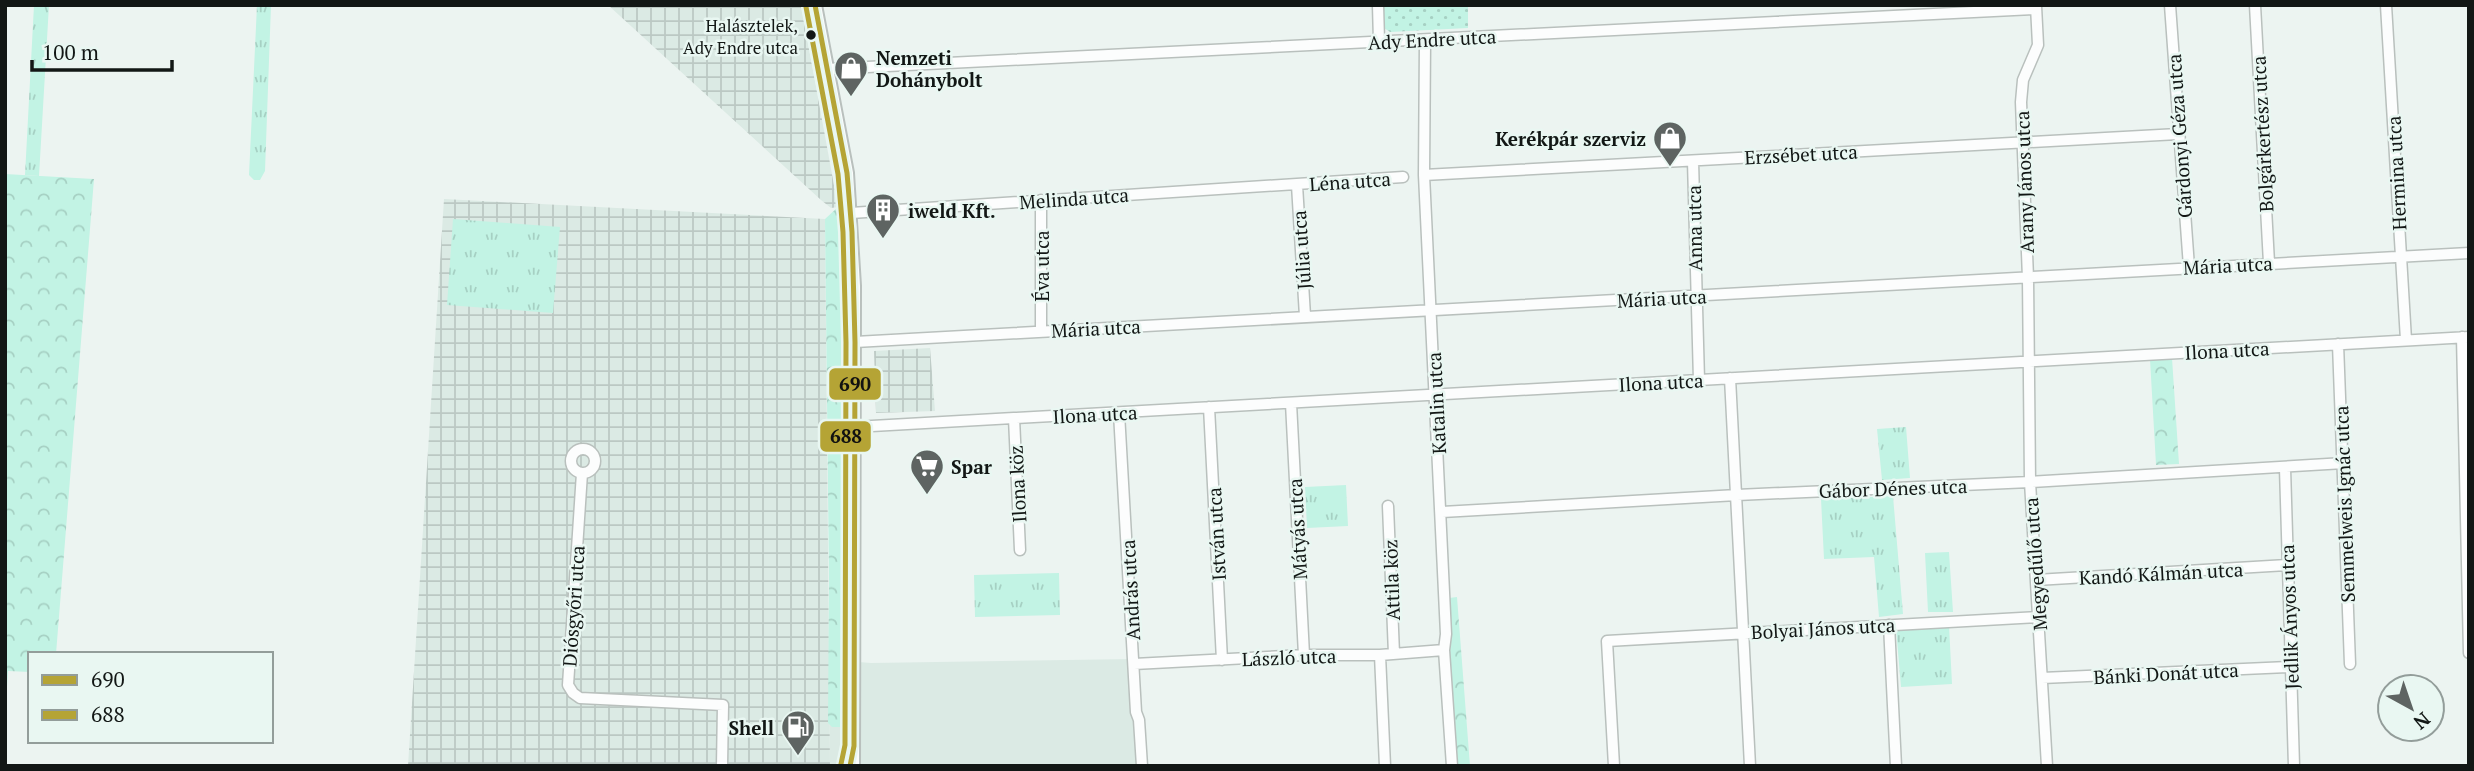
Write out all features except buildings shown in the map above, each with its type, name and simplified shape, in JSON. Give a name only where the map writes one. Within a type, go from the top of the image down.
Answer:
[{"type":"main road","points":[[815,5],[847,173],[850,213],[855,342],[852,763]]},
{"type":"street","points":[[1378,5],[1379,41]]},
{"type":"street","name":"Gárdonyi Géza utca","points":[[2170,5],[2189,267]]},
{"type":"street","name":"Bolgárkertész utca","points":[[2255,5],[2269,263]]},
{"type":"street","name":"Hermina utca","points":[[2386,5],[2406,340]]},
{"type":"street","name":"Ady Endre utca","points":[[827,69],[1379,41],[1425,41],[2036,7]]},
{"type":"street","name":"Arany János utca","points":[[2030,362],[2021,91],[2022,80],[2038,45],[2036,7]]},
{"type":"street","name":"Katalin utca","points":[[1425,41],[1424,175],[1442,512],[1446,634],[1444,650],[1452,766]]},
{"type":"street","name":"Erzsébet utca","points":[[1424,175],[2178,134]]},
{"type":"street","name":"Anna utca","points":[[1693,161],[1699,380]]},
{"type":"street","name":"Léna utca","points":[[1297,185],[1404,177]]},
{"type":"street","name":"Melinda utca","points":[[850,213],[1297,185]]},
{"type":"street","name":"Júlia utca","points":[[1297,185],[1306,316]]},
{"type":"street","name":"Éva utca","points":[[1041,200],[1041,331]]},
{"type":"street","name":"Mária utca","points":[[855,342],[2469,253]]},
{"type":"street","points":[[2465,337],[2469,653]]},
{"type":"street","name":"Ilona utca","points":[[854,427],[2465,337]]},
{"type":"street","name":"Semmelweis Ignác utca","points":[[2338,344],[2350,664]]},
{"type":"street","name":"Megyedűlő utca","points":[[2030,362],[2030,482],[2047,766]]},
{"type":"street","points":[[1730,378],[1750,766]]},
{"type":"street","name":"Mátyás utca","points":[[1291,403],[1304,655]]},
{"type":"street","name":"István utca","points":[[1209,407],[1222,660]]},
{"type":"street","name":"András utca","points":[[1119,413],[1136,712],[1142,766]]},
{"type":"street","name":"Ilona köz","points":[[1014,418],[1020,550]]},
{"type":"street","name":"Gábor Dénes utca","points":[[1442,512],[2344,463]]},
{"type":"street","name":"Jedlik Ányos utca","points":[[2285,468],[2294,766]]},
{"type":"street","name":"Diósgyőri utca","points":[[582,473],[568,685],[580,698],[723,705],[722,766]]},
{"type":"street","name":"Attila köz","points":[[1388,506],[1394,654]]},
{"type":"street","name":"Kandó Kálmán utca","points":[[2036,580],[2287,565]]},
{"type":"street","name":"Bolyai János utca","points":[[1614,766],[1607,641],[2038,617]]},
{"type":"street","points":[[1889,625],[1896,766]]},
{"type":"street","name":"László utca","points":[[1134,664],[1304,655],[1380,655],[1444,650]]},
{"type":"street","points":[[1380,655],[1385,766]]},
{"type":"street","name":"Bánki Donát utca","points":[[2042,678],[2290,667]]},
{"type":"shaded area","points":[[608,5],[801,5],[838,207],[831,208],[821,200]]},
{"type":"shaded area","points":[[444,199],[825,219],[830,766],[408,766]]},
{"type":"shaded area","points":[[930,348],[935,411],[876,413],[874,351]]},
{"type":"shaded area","points":[[1134,659],[1142,766],[830,766],[829,695],[846,661],[871,663]]},
{"type":"green space","points":[[34,5],[49,5],[39,176],[25,175]]},
{"type":"green space","points":[[257,5],[271,5],[265,171],[260,180],[254,180],[249,175]]},
{"type":"green space","points":[[1383,5],[1468,5],[1468,28],[1390,32],[1384,28]]},
{"type":"green space","points":[[5,174],[94,179],[56,652],[28,652],[28,672],[8,671],[5,718]]},
{"type":"green space","points":[[838,207],[843,221],[848,424],[848,727],[832,727],[828,723],[825,219]]},
{"type":"green space","points":[[453,219],[560,227],[553,313],[447,305]]},
{"type":"green space","points":[[2172,358],[2179,464],[2156,465],[2150,359]]},
{"type":"green space","points":[[1906,427],[1910,478],[1882,480],[1877,429]]},
{"type":"green space","points":[[1346,485],[1348,526],[1307,528],[1305,487]]},
{"type":"green space","points":[[1893,496],[1903,614],[1879,617],[1874,557],[1824,559],[1821,499]]},
{"type":"green space","points":[[1949,552],[1953,612],[1928,612],[1925,553]]},
{"type":"green space","points":[[1059,573],[1060,615],[975,617],[974,575]]},
{"type":"green space","points":[[1457,597],[1470,766],[1446,766],[1441,657],[1449,598]]},
{"type":"green space","points":[[1949,625],[1952,684],[1901,687],[1896,628]]},
{"type":"transit line","name":"690","points":[[815,5],[847,173],[852,232],[855,342],[854,746],[850,766]]},
{"type":"transit line","name":"688","points":[[806,7],[838,174],[843,232],[846,342],[845,745],[841,764]]},
{"type":"place","name":"Halásztelek, Ady Endre utca","points":[[811,35]]},
{"type":"place","name":"Nemzeti Dohánybolt","points":[[851,98]]},
{"type":"place","name":"Kerékpár szerviz","points":[[1670,168]]},
{"type":"place","name":"iweld Kft.","points":[[883,240]]},
{"type":"place","name":"Spar","points":[[927,496]]},
{"type":"place","name":"Shell","points":[[798,757]]}]
